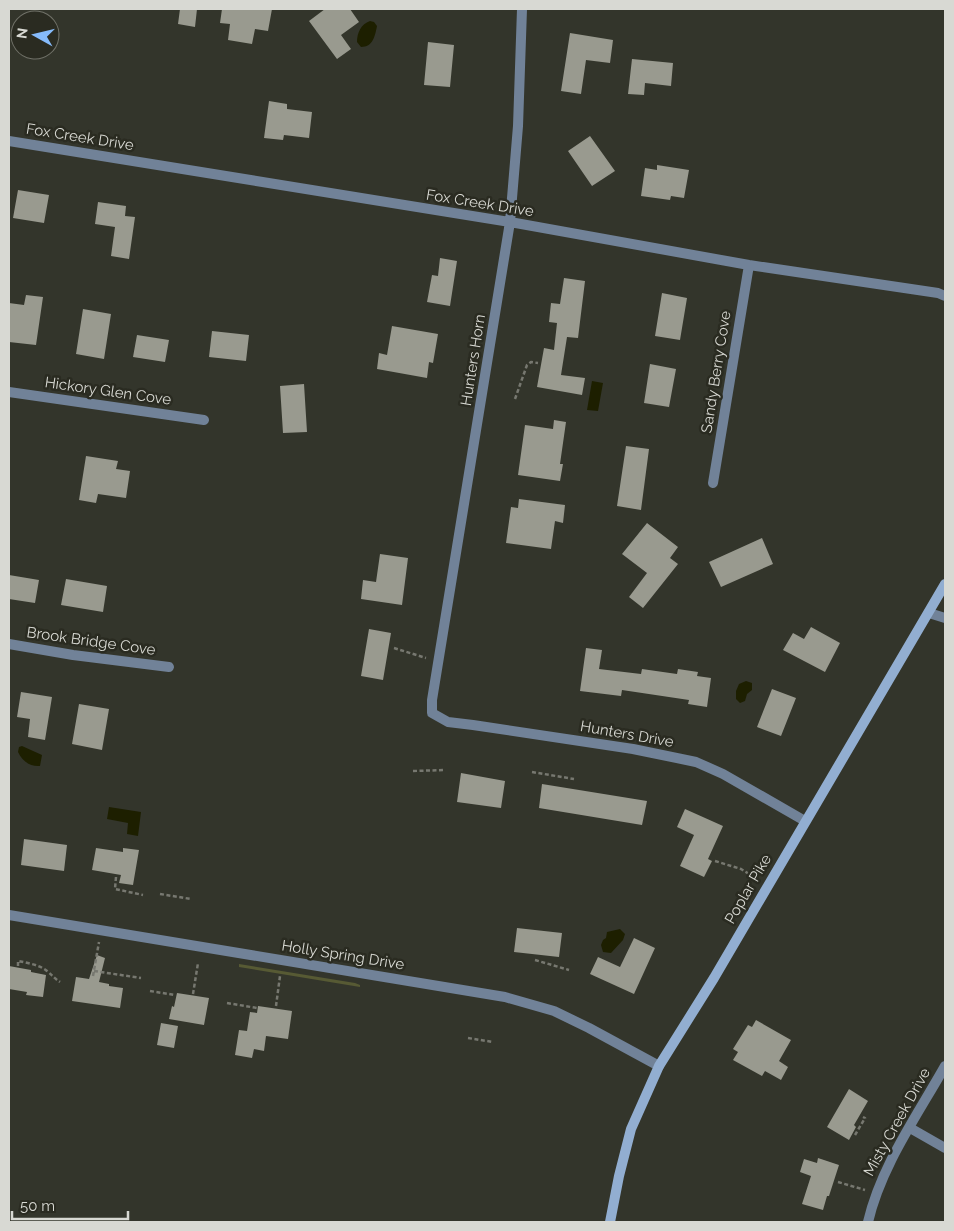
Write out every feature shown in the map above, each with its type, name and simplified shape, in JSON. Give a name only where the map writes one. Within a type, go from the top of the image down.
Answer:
[{"type":"main road","name":"Poplar Pike","points":[[610,1222],[631,1129],[659,1066],[709,985],[945,584]]},
{"type":"street","name":"Hunters Horn","points":[[432,713],[433,691],[510,222],[518,126],[522,9]]},
{"type":"street","name":"Fox Creek Drive","points":[[9,141],[510,222],[750,264],[938,292],[945,296]]},
{"type":"street","name":"Sandy Berry Cove","points":[[713,483],[750,264]]},
{"type":"street","name":"Hickory Glen Cove","points":[[9,392],[204,420]]},
{"type":"street","points":[[929,613],[945,618]]},
{"type":"street","name":"Brook Bridge Cove","points":[[9,644],[169,668]]},
{"type":"street","name":"Hunters Drive","points":[[432,713],[448,722],[633,749],[696,762],[723,774],[805,821]]},
{"type":"street","name":"Holly Spring Drive","points":[[9,915],[505,997],[554,1011],[659,1066]]},
{"type":"street","name":"Misty Creek Drive","points":[[868,1222],[881,1182],[945,1066]]},
{"type":"street","points":[[910,1128],[945,1148]]},
{"type":"path","points":[[515,399],[527,365],[531,362],[538,363]]},
{"type":"path","points":[[394,648],[427,658]]},
{"type":"path","points":[[413,771],[445,770]]},
{"type":"path","points":[[532,772],[574,779]]},
{"type":"path","points":[[715,861],[749,874]]},
{"type":"path","points":[[116,877],[115,889],[143,895]]},
{"type":"path","points":[[160,894],[191,898]]},
{"type":"path","points":[[93,976],[99,942]]},
{"type":"path","points":[[535,960],[568,970]]},
{"type":"path","points":[[18,966],[18,962],[38,966],[60,982]]},
{"type":"path","points":[[193,994],[198,963]]},
{"type":"path","points":[[94,971],[140,978]]},
{"type":"path","points":[[276,1006],[280,976]]},
{"type":"path","points":[[150,992],[175,996]]},
{"type":"path","points":[[227,1004],[257,1008]]},
{"type":"path","points":[[468,1038],[493,1042]]},
{"type":"path","points":[[855,1135],[865,1118],[863,1117]]},
{"type":"path","points":[[838,1182],[865,1190]]},
{"type":"shaded area","points":[[370,21],[374,22],[377,26],[374,37],[371,43],[361,47],[357,42],[359,32],[364,24]]},
{"type":"shaded area","points":[[592,381],[603,383],[598,411],[587,410]]},
{"type":"shaded area","points":[[746,681],[752,683],[752,690],[747,694],[745,701],[740,703],[736,699],[736,691],[739,684]]},
{"type":"shaded area","points":[[22,746],[42,755],[40,766],[27,763],[22,758],[18,752],[19,747]]},
{"type":"shaded area","points":[[109,807],[141,812],[138,836],[127,834],[128,823],[107,819]]},
{"type":"shaded area","points":[[620,929],[625,934],[623,940],[611,953],[603,952],[601,945],[606,938],[607,932]]},
{"type":"shaded area","points":[[239,964],[355,983],[360,985],[360,987],[239,967]]},
{"type":"building","points":[[180,9],[197,9],[195,27],[178,24]]},
{"type":"building","points":[[222,9],[272,9],[268,31],[255,29],[252,44],[228,40],[230,24],[220,23]]},
{"type":"building","points":[[325,9],[350,9],[359,22],[341,35],[351,49],[337,59],[309,21]]},
{"type":"building","points":[[570,33],[613,40],[610,63],[586,60],[581,94],[561,91]]},
{"type":"building","points":[[428,42],[454,45],[450,87],[424,85]]},
{"type":"building","points":[[632,59],[673,63],[671,86],[645,83],[644,95],[628,94]]},
{"type":"building","points":[[269,101],[287,104],[287,109],[312,112],[309,138],[284,135],[283,140],[264,138]]},
{"type":"building","points":[[590,136],[615,171],[592,186],[568,151]]},
{"type":"building","points":[[657,165],[689,170],[684,198],[671,196],[670,200],[641,196],[645,168],[657,170]]},
{"type":"building","points":[[18,190],[49,195],[44,223],[13,218]]},
{"type":"building","points":[[98,202],[126,206],[125,216],[135,217],[129,259],[111,256],[115,227],[95,224]]},
{"type":"building","points":[[440,258],[457,261],[450,306],[427,302],[432,275],[438,276]]},
{"type":"building","points":[[564,278],[585,281],[578,338],[567,337],[561,375],[585,378],[582,395],[537,387],[544,348],[554,350],[557,323],[549,322],[551,303],[560,304]]},
{"type":"building","points":[[662,293],[687,298],[680,340],[655,336]]},
{"type":"building","points":[[26,295],[43,297],[36,345],[9,342],[9,303],[24,305]]},
{"type":"building","points":[[83,309],[111,314],[104,359],[76,354]]},
{"type":"building","points":[[392,326],[438,334],[433,363],[429,362],[427,378],[377,369],[379,353],[387,355]]},
{"type":"building","points":[[212,331],[249,335],[246,361],[209,357]]},
{"type":"building","points":[[137,335],[169,340],[165,362],[133,357]]},
{"type":"building","points":[[650,364],[676,369],[669,407],[644,403]]},
{"type":"building","points":[[304,384],[307,432],[283,433],[280,386]]},
{"type":"building","points":[[554,420],[566,422],[560,464],[563,464],[560,481],[518,475],[525,425],[553,429]]},
{"type":"building","points":[[626,446],[649,449],[641,510],[617,506]]},
{"type":"building","points":[[86,456],[118,461],[116,469],[130,471],[126,498],[98,494],[96,503],[79,500]]},
{"type":"building","points":[[519,499],[565,505],[563,523],[555,521],[551,549],[506,543],[511,507],[518,508]]},
{"type":"building","points":[[647,523],[678,547],[670,558],[678,564],[643,608],[629,597],[647,573],[622,554]]},
{"type":"building","points":[[762,538],[773,564],[721,587],[709,562]]},
{"type":"building","points":[[380,554],[408,558],[402,605],[361,599],[363,580],[376,582]]},
{"type":"building","points":[[9,575],[39,580],[35,603],[9,599]]},
{"type":"building","points":[[66,579],[107,586],[103,612],[61,605]]},
{"type":"building","points":[[811,627],[840,643],[825,672],[783,650],[793,633],[804,639]]},
{"type":"building","points":[[369,629],[391,633],[383,680],[361,676]]},
{"type":"building","points":[[586,648],[602,650],[599,669],[641,674],[642,669],[677,674],[678,669],[698,672],[697,676],[711,678],[707,707],[688,704],[689,700],[622,690],[621,696],[580,691]]},
{"type":"building","points":[[772,689],[796,698],[781,736],[757,727]]},
{"type":"building","points":[[21,692],[52,697],[45,740],[28,737],[30,719],[17,717]]},
{"type":"building","points":[[79,704],[109,709],[102,750],[72,744]]},
{"type":"building","points":[[461,773],[505,781],[501,808],[457,802]]},
{"type":"building","points":[[542,784],[647,801],[642,825],[539,808]]},
{"type":"building","points":[[685,809],[723,826],[708,859],[712,861],[704,877],[680,866],[694,835],[677,827]]},
{"type":"building","points":[[24,839],[67,845],[64,871],[21,865]]},
{"type":"building","points":[[96,848],[123,852],[123,848],[139,850],[133,885],[119,883],[121,875],[92,870]]},
{"type":"building","points":[[517,928],[562,933],[559,957],[514,952]]},
{"type":"building","points":[[634,938],[655,948],[634,994],[590,974],[598,957],[620,967]]},
{"type":"building","points":[[97,955],[105,958],[99,982],[123,988],[120,1008],[72,1001],[76,977],[89,979]]},
{"type":"building","points":[[9,966],[46,975],[43,997],[26,995],[27,992],[9,989]]},
{"type":"building","points":[[177,993],[209,998],[204,1025],[169,1019]]},
{"type":"building","points":[[258,1006],[292,1011],[288,1039],[266,1036],[264,1051],[254,1049],[252,1058],[235,1055],[239,1030],[247,1031],[250,1012],[257,1013]]},
{"type":"building","points":[[756,1020],[791,1040],[779,1061],[788,1067],[781,1080],[765,1071],[762,1076],[733,1060],[738,1052],[733,1049],[748,1025],[752,1027]]},
{"type":"building","points":[[161,1023],[178,1026],[174,1048],[157,1045]]},
{"type":"building","points":[[849,1089],[868,1101],[854,1125],[856,1127],[849,1140],[827,1127]]},
{"type":"building","points":[[818,1158],[839,1165],[823,1210],[802,1204],[811,1176],[800,1172],[804,1159],[817,1163]]}]
